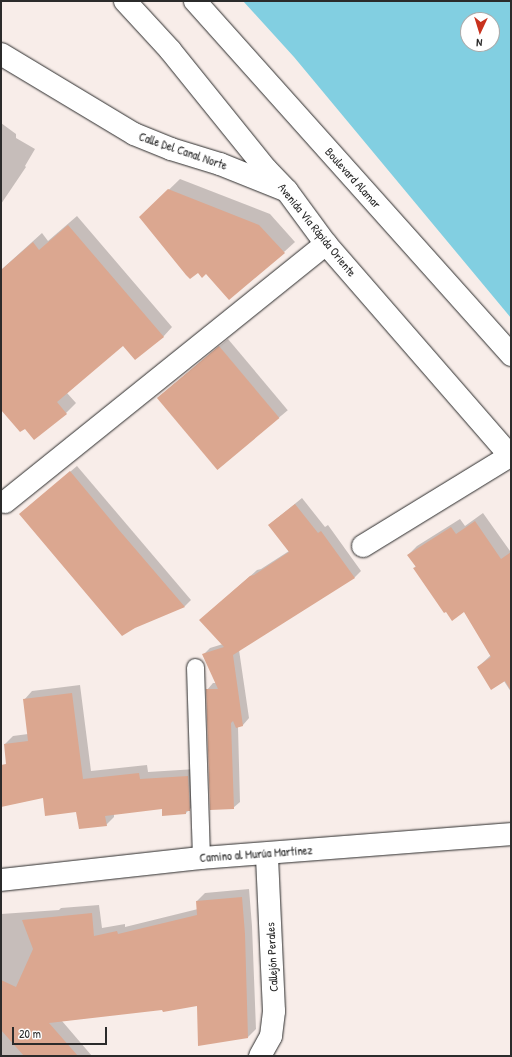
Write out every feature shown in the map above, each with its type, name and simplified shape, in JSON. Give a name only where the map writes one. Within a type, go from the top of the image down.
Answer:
[{"type":"main road","name":"Avenida Vía Rápida Oriente","points":[[125,1],[170,50],[266,169],[287,191],[326,244],[511,457]]},
{"type":"main road","name":"Boulevard Alamar","points":[[195,1],[511,355]]},
{"type":"main road","name":"Calle Del Canal Norte","points":[[1,54],[134,134],[171,149],[220,164],[287,191]]},
{"type":"main road","points":[[6,502],[326,244]]},
{"type":"main road","points":[[363,546],[511,457]]},
{"type":"main road","name":"Camino al Murúa Martínez","points":[[1,880],[201,858],[511,834]]},
{"type":"main road","name":"Callejón Perales","points":[[260,1056],[271,1036],[274,1011],[267,854]]},
{"type":"lane","points":[[195,667],[201,858]]},
{"type":"water","points":[[243,1],[511,1],[511,318],[294,57]]},
{"type":"building","points":[[168,189],[259,225],[285,253],[229,300],[206,274],[202,278],[198,273],[190,279],[139,217]]},
{"type":"building","points":[[68,225],[164,337],[135,360],[123,346],[57,402],[67,414],[34,440],[25,429],[20,432],[1,410],[1,270],[33,242],[39,250]]},
{"type":"building","points":[[219,346],[279,418],[217,470],[157,398]]},
{"type":"building","points":[[70,471],[185,607],[135,628],[122,636],[19,514]]},
{"type":"building","points":[[295,504],[318,533],[321,531],[355,578],[233,655],[243,726],[236,728],[233,721],[231,723],[234,809],[210,810],[206,689],[218,689],[202,654],[224,647],[199,620],[250,576],[254,575],[289,552],[268,525]]},
{"type":"building","points":[[475,521],[501,559],[511,552],[511,691],[505,681],[491,690],[477,667],[491,657],[464,612],[452,621],[446,612],[444,613],[413,568],[416,567],[407,555],[451,527],[456,534]]},
{"type":"building","points":[[72,693],[83,779],[139,773],[140,779],[188,776],[190,811],[186,811],[186,814],[162,816],[162,809],[105,816],[107,826],[79,829],[76,812],[45,816],[43,798],[1,807],[1,765],[6,764],[4,744],[28,741],[23,699]]},
{"type":"building","points":[[242,897],[245,934],[248,1038],[198,1046],[197,1006],[163,1012],[162,1010],[49,1023],[78,1056],[24,1056],[1,1030],[1,980],[16,987],[33,949],[22,920],[92,913],[94,936],[117,931],[118,934],[197,915],[196,901]]}]
